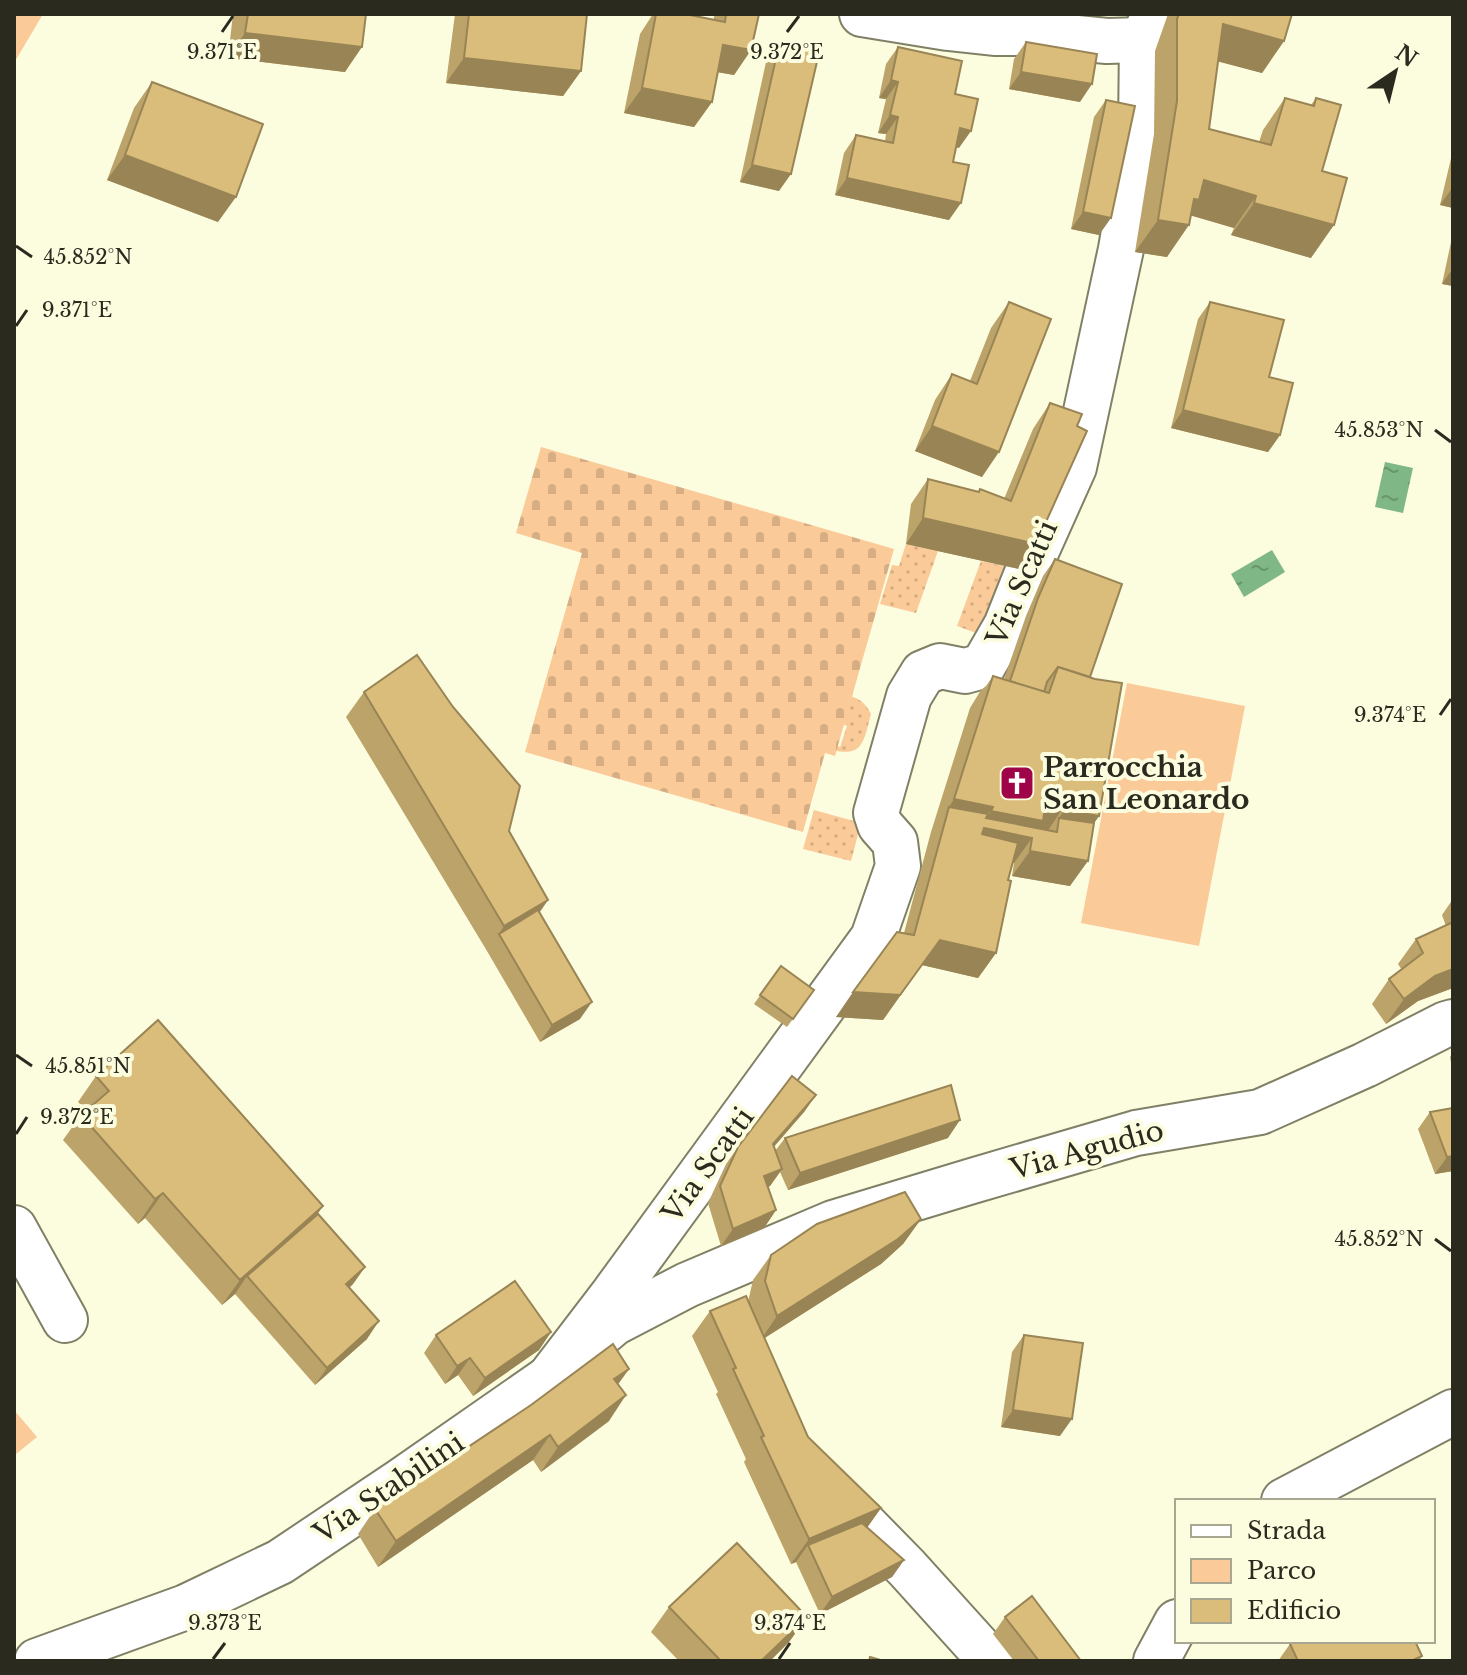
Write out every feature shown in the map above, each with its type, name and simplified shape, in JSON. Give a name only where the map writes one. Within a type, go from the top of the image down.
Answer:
[{"type":"street","name":"Via Scatti","points":[[549,1378],[873,938],[898,866],[895,842],[880,825],[876,813],[909,696],[923,673],[940,666],[965,671],[983,666],[1006,626],[1074,467],[1121,249],[1141,129],[1136,28],[994,33],[862,14]]},
{"type":"street","name":"Via Agudio","points":[[716,1273],[833,1223],[987,1177],[1136,1133],[1260,1112],[1453,1022]]},
{"type":"street","points":[[14,1228],[65,1320]]},
{"type":"street","name":"Via Stabilini","points":[[37,1661],[186,1607],[280,1562],[549,1378],[614,1323],[716,1273]]},
{"type":"street","points":[[716,1273],[732,1316]]},
{"type":"street","points":[[1288,1499],[1453,1412]]},
{"type":"street","points":[[831,1492],[907,1568],[991,1661]]},
{"type":"street","points":[[1156,1661],[1175,1626]]},
{"type":"green space","points":[[14,14],[43,14],[14,63]]},
{"type":"green space","points":[[541,447],[894,549],[835,756],[825,753],[803,832],[525,752],[582,553],[516,533]]},
{"type":"green space","points":[[906,544],[938,551],[916,613],[880,604],[892,565],[899,566]]},
{"type":"green space","points":[[981,561],[1019,569],[987,637],[957,626]]},
{"type":"green space","points":[[1127,683],[1245,706],[1199,946],[1081,923]]},
{"type":"green space","points":[[850,696],[863,702],[871,714],[866,731],[857,749],[843,752],[833,750],[834,745],[840,747],[847,726],[841,723]]},
{"type":"green space","points":[[814,810],[861,823],[851,861],[803,849]]},
{"type":"green space","points":[[14,1410],[37,1437],[16,1454],[14,1451]]},
{"type":"water","points":[[1385,462],[1413,468],[1403,513],[1375,507]]},
{"type":"water","points":[[1272,550],[1285,572],[1244,597],[1231,574]]},
{"type":"building","points":[[248,14],[366,14],[362,47],[245,33]]},
{"type":"building","points":[[469,14],[587,14],[581,71],[464,58]]},
{"type":"building","points":[[656,14],[685,14],[725,22],[726,14],[759,14],[751,50],[723,45],[712,102],[642,88]]},
{"type":"building","points":[[1179,14],[1292,14],[1284,41],[1223,24],[1209,129],[1271,145],[1285,98],[1314,106],[1316,98],[1341,105],[1322,171],[1347,178],[1334,225],[1254,203],[1256,196],[1204,180],[1199,200],[1194,199],[1189,225],[1158,220],[1177,101]]},
{"type":"building","points":[[1026,42],[1097,54],[1092,84],[1021,72]]},
{"type":"building","points":[[779,45],[819,53],[791,174],[752,165]]},
{"type":"building","points":[[898,47],[962,61],[955,94],[978,99],[971,131],[960,128],[953,162],[969,165],[961,203],[847,178],[856,135],[893,143],[898,117],[890,115],[898,82],[891,80]]},
{"type":"building","points":[[152,82],[263,124],[236,197],[125,155]]},
{"type":"building","points":[[1106,100],[1135,106],[1111,218],[1083,212]]},
{"type":"building","points":[[1009,302],[1051,319],[999,452],[932,426],[952,374],[977,384]]},
{"type":"building","points":[[1210,302],[1284,320],[1269,377],[1293,383],[1280,435],[1183,410]]},
{"type":"building","points":[[1050,403],[1082,414],[1077,426],[1087,431],[1036,544],[923,518],[928,479],[979,492],[980,489],[1011,501]]},
{"type":"building","points":[[1055,559],[1122,584],[1090,677],[1058,667],[1044,692],[1010,681],[1038,598]]},
{"type":"building","points":[[417,655],[453,707],[520,786],[509,831],[548,900],[504,926],[364,692]]},
{"type":"building","name":"Parrocchia San Leonardo","points":[[1058,667],[1095,679],[1122,683],[1099,816],[1064,810],[1065,805],[1046,802],[1043,821],[991,811],[993,807],[954,799],[993,676],[1049,693]]},
{"type":"building","points":[[949,807],[1057,832],[1059,818],[1094,823],[1088,861],[1030,851],[1032,838],[984,828],[982,834],[1018,843],[1008,880],[1011,881],[996,953],[940,940],[900,995],[853,992],[897,932],[914,935]]},
{"type":"building","points":[[538,910],[592,1002],[552,1025],[499,934]]},
{"type":"building","points":[[1453,922],[1453,969],[1435,976],[1404,999],[1389,979],[1423,953],[1416,939]]},
{"type":"building","points":[[781,966],[814,990],[793,1019],[760,995]]},
{"type":"building","points":[[158,1020],[323,1206],[240,1280],[163,1193],[155,1199],[81,1115],[109,1091],[96,1076]]},
{"type":"building","points":[[792,1076],[816,1095],[773,1144],[782,1169],[764,1176],[776,1210],[733,1229],[720,1186],[738,1147]]},
{"type":"building","points":[[951,1085],[960,1120],[800,1173],[785,1138]]},
{"type":"building","points":[[1453,1108],[1453,1156],[1447,1157],[1430,1112]]},
{"type":"building","points":[[905,1192],[921,1219],[898,1239],[777,1316],[765,1281],[771,1255],[817,1224]]},
{"type":"building","points":[[318,1214],[365,1267],[346,1284],[379,1321],[327,1368],[247,1276]]},
{"type":"building","points":[[515,1281],[551,1332],[485,1378],[470,1358],[457,1366],[436,1335]]},
{"type":"building","points":[[746,1296],[808,1437],[881,1508],[809,1539],[761,1437],[764,1436],[710,1311]]},
{"type":"building","points":[[1024,1335],[1083,1343],[1072,1419],[1013,1410]]},
{"type":"building","points":[[613,1344],[629,1369],[614,1379],[626,1395],[558,1447],[550,1435],[396,1541],[375,1509],[531,1405]]},
{"type":"building","points":[[862,1523],[904,1560],[832,1597],[808,1545]]},
{"type":"building","points":[[737,1543],[807,1617],[761,1661],[721,1661],[669,1607]]},
{"type":"building","points":[[1032,1596],[1081,1661],[1039,1661],[1005,1617]]},
{"type":"building","points":[[1416,1643],[1422,1656],[1411,1661],[1298,1661],[1290,1644]]},
{"type":"place","name":"Parrocchia San Leonardo","points":[[1017,783]]}]
